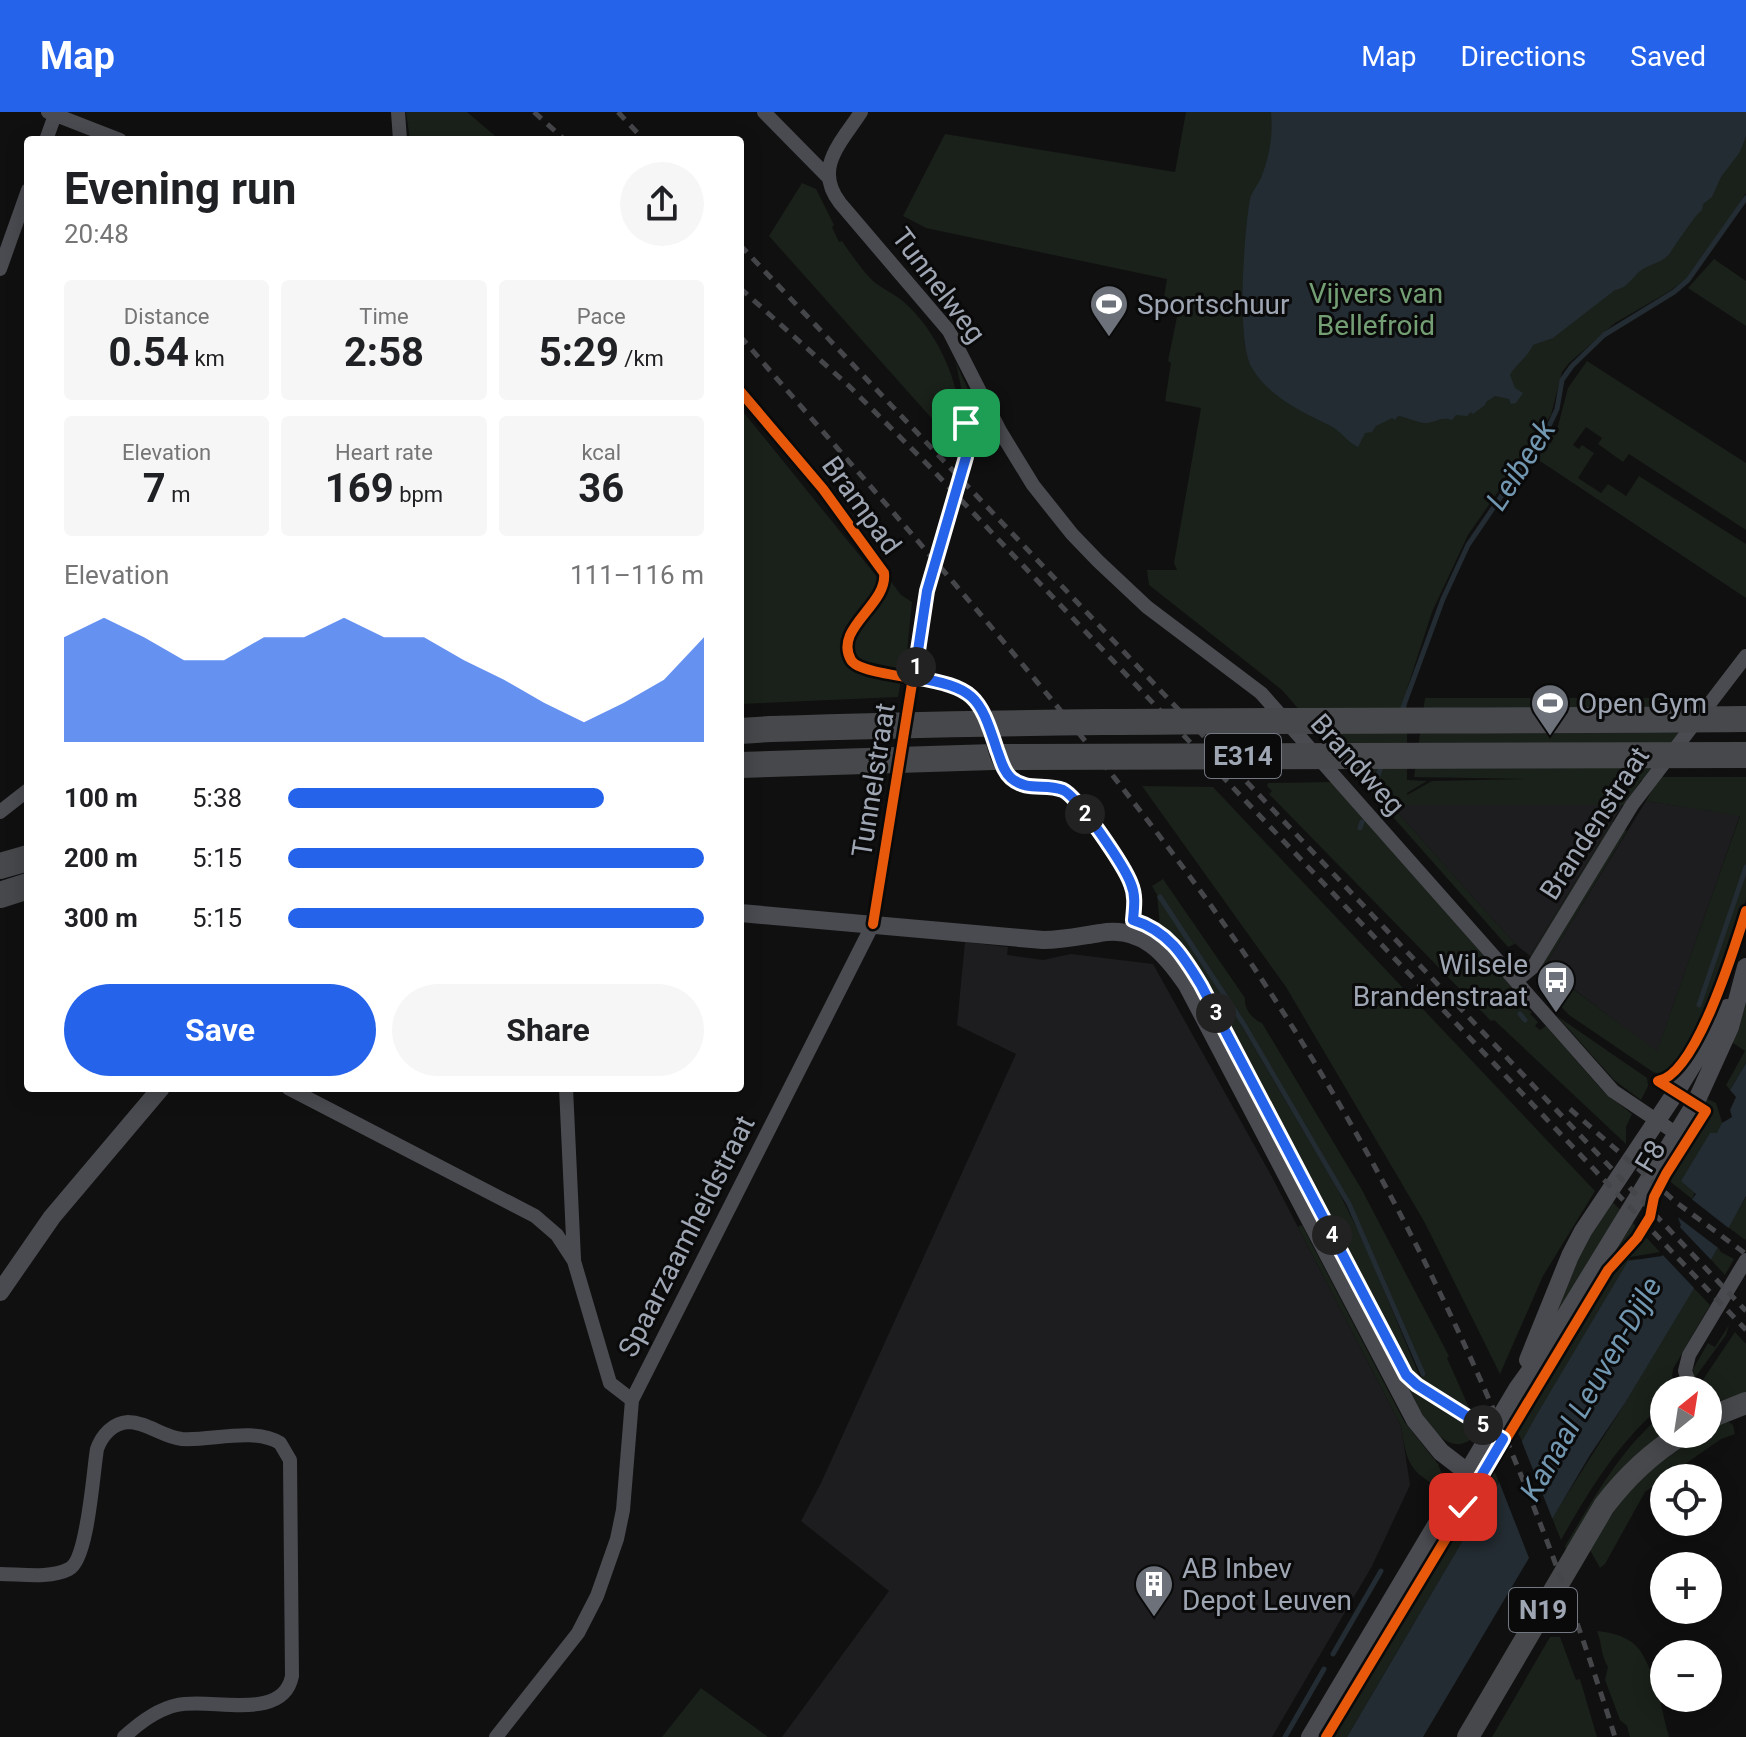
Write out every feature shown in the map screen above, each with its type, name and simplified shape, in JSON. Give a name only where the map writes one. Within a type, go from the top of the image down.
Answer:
[{"type":"highway","name":"E314","points":[[744,731],[994,722],[1366,723],[1746,719]]},
{"type":"highway","name":"E314","points":[[744,765],[1008,757],[1746,755]]},
{"type":"highway","points":[[0,866],[24,859]]},
{"type":"highway","points":[[0,895],[24,887]]},
{"type":"main road","points":[[1722,1412],[1746,1403]]},
{"type":"main road","name":"N19","points":[[1468,1737],[1604,1506],[1630,1475],[1659,1448]]},
{"type":"street","points":[[398,112],[400,136]]},
{"type":"street","name":"Tunnelweg","points":[[764,112],[828,177],[830,188],[840,203],[949,331],[1000,431]]},
{"type":"street","points":[[828,177],[831,159],[861,112]]},
{"type":"street","points":[[47,136],[51,114],[109,136]]},
{"type":"street","points":[[0,269],[24,201]]},
{"type":"street","name":"Brandweg","points":[[1000,431],[1033,485],[1098,561],[1147,607],[1261,693],[1613,1091],[1677,1134]]},
{"type":"street","name":"Brandenstraat","points":[[1516,981],[1533,967],[1632,805],[1746,656]]},
{"type":"street","points":[[0,812],[24,793]]},
{"type":"street","points":[[744,913],[1055,940],[1123,932],[1139,936],[1161,950],[1187,985],[1415,1420],[1441,1452],[1467,1472]]},
{"type":"street","name":"Spaarzaamheidstraat","points":[[632,1400],[873,924]]},
{"type":"street","points":[[1517,1389],[1570,1256],[1606,1195],[1721,1020],[1744,973]]},
{"type":"street","points":[[1310,1737],[1517,1389],[1540,1357],[1677,1134],[1714,1066],[1730,1027],[1744,973]]},
{"type":"street","points":[[0,1292],[52,1217],[158,1092]]},
{"type":"street","points":[[296,1092],[535,1216],[557,1235],[574,1261]]},
{"type":"street","points":[[496,1737],[578,1633],[597,1596],[617,1539],[623,1510],[632,1400],[610,1383],[574,1261],[566,1092]]},
{"type":"street","points":[[1687,1376],[1689,1355],[1746,1260]]},
{"type":"street","points":[[0,1574],[62,1572],[78,1563],[97,1449],[103,1435],[118,1424],[138,1424],[174,1438],[262,1437],[280,1443],[290,1460],[292,1676],[288,1688],[277,1699],[262,1704],[178,1704],[135,1727],[124,1737]]},
{"type":"shaded area","points":[[1646,801],[1740,815],[1657,1052],[1544,967]]},
{"type":"shaded area","points":[[1390,804],[1623,804],[1530,956],[1513,942]]},
{"type":"shaded area","points":[[965,942],[1008,947],[1007,955],[1043,960],[1071,954],[1153,964],[1272,1177],[1401,1426],[1410,1485],[1372,1566],[1272,1737],[782,1737],[889,1591],[801,1521],[1016,1054],[957,1025]]},
{"type":"green space","points":[[406,112],[467,112],[495,136],[409,136]]},
{"type":"green space","name":"Vijvers van Bellefroid","points":[[1186,112],[1746,112],[1746,193],[1686,279],[1615,323],[1562,372],[1551,415],[1468,535],[1432,612],[1407,689],[1407,780],[1427,781],[1407,795],[1432,781],[1525,779],[1414,777],[1425,698],[1708,698],[1652,780],[1641,780],[1625,805],[1391,805],[1515,944],[1508,947],[1385,808],[1389,804],[1383,806],[1282,690],[1149,585],[1147,570],[1177,570],[1174,563],[1201,408],[1165,401],[1171,363],[1168,361],[1180,302],[1164,297],[1167,279],[926,228],[903,216],[945,134],[1175,172]]},
{"type":"green space","points":[[802,183],[816,189],[839,242],[842,241],[873,281],[900,299],[930,332],[956,389],[961,429],[959,449],[769,236]]},
{"type":"green space","points":[[1714,259],[1746,281],[1746,326],[1688,288]]},
{"type":"green space","points":[[955,361],[987,431],[981,435],[970,421]]},
{"type":"green space","points":[[1587,361],[1746,463],[1746,530],[1629,454],[1623,462],[1598,444],[1602,438],[1586,427],[1573,445],[1579,449],[1582,445],[1594,453],[1578,478],[1601,493],[1608,484],[1626,496],[1639,476],[1746,544],[1746,598],[1537,459],[1558,426],[1568,388]]},
{"type":"green space","points":[[744,413],[878,578],[871,598],[845,634],[843,655],[846,663],[858,673],[901,680],[898,697],[744,704]]},
{"type":"green space","points":[[889,579],[901,595],[912,602],[905,672],[867,665],[857,659],[853,652],[857,635],[882,600]]},
{"type":"green space","points":[[1659,777],[1746,777],[1746,899],[1714,999],[1671,1071],[1663,1075],[1653,1072],[1569,1015],[1552,997],[1559,979],[1657,1051],[1740,816],[1646,801]]},
{"type":"green space","points":[[1332,782],[1527,1005],[1525,1008],[1532,1012],[1530,1014],[1538,1022],[1535,1026],[1540,1030],[1546,1026],[1603,1091],[1632,1114],[1626,1127],[1626,1144],[1494,1020],[1491,1021],[1269,794],[1272,791],[1267,786],[1268,783]]},
{"type":"green space","points":[[1142,786],[1213,787],[1595,1191],[1543,1276],[1500,1374],[1425,1223],[1286,987]]},
{"type":"green space","points":[[1612,822],[1615,822],[1531,958],[1530,956]]},
{"type":"green space","points":[[1626,830],[1544,967],[1542,966],[1623,831]]},
{"type":"green space","points":[[1163,879],[1245,998],[1249,1013],[1262,1023],[1362,1190],[1449,1356],[1447,1358],[1471,1412],[1420,1382],[1404,1363],[1201,975],[1174,938],[1160,926],[1157,895],[1152,886]],"holes":[[[1158,896],[1242,1020],[1343,1191],[1425,1374],[1428,1374],[1420,1377],[1366,1247],[1337,1188],[1220,989]]]},
{"type":"green space","points":[[1746,994],[1746,1063],[1730,1090],[1726,1085],[1745,1051],[1730,1041]]},
{"type":"green space","points":[[1557,1016],[1647,1078],[1648,1086],[1641,1100],[1614,1080]]},
{"type":"green space","points":[[1705,1098],[1716,1103],[1723,1125],[1692,1199],[1667,1179],[1712,1111],[1702,1105]]},
{"type":"green space","points":[[1746,1197],[1746,1238],[1745,1240],[1728,1227]]},
{"type":"green space","points":[[1610,1199],[1622,1212],[1543,1337],[1567,1279]]},
{"type":"green space","points":[[1630,1220],[1638,1229],[1604,1270],[1514,1420],[1512,1415]]},
{"type":"green space","points":[[1302,1225],[1404,1421],[1438,1464],[1442,1474],[1441,1489],[1411,1464],[1401,1426],[1298,1227]]},
{"type":"green space","points":[[1644,1235],[1660,1252],[1630,1257],[1629,1260],[1640,1259],[1600,1309],[1522,1442],[1517,1430],[1610,1274]]},
{"type":"green space","points":[[1718,1247],[1734,1259],[1725,1275],[1711,1260]]},
{"type":"green space","points":[[1693,1287],[1710,1305],[1673,1369],[1672,1376],[1650,1376],[1650,1416],[1594,1484],[1561,1540],[1552,1518]]},
{"type":"green space","points":[[1729,1325],[1726,1335],[1694,1376],[1693,1369],[1708,1343],[1715,1347]]},
{"type":"green space","points":[[1735,1332],[1746,1344],[1746,1393],[1722,1400],[1722,1376],[1705,1376]]},
{"type":"green space","points":[[1399,1370],[1415,1389],[1480,1429],[1467,1442],[1455,1444],[1443,1438],[1421,1413]]},
{"type":"green space","points":[[1727,1421],[1733,1425],[1735,1434],[1722,1439],[1722,1423]]},
{"type":"green space","points":[[1650,1425],[1650,1445],[1617,1474],[1567,1552],[1565,1546],[1609,1475]]},
{"type":"green space","points":[[1677,1448],[1708,1448],[1685,1464],[1659,1464]]},
{"type":"green space","points":[[1492,1466],[1500,1484],[1463,1540],[1347,1737],[1330,1737]]},
{"type":"green space","points":[[1650,1472],[1650,1489],[1600,1568],[1590,1550],[1625,1498]]},
{"type":"green space","points":[[1597,1631],[1625,1638],[1640,1651],[1650,1671],[1650,1712],[1662,1712],[1669,1737],[1630,1737],[1605,1680],[1608,1667]]},
{"type":"green space","points":[[1550,1637],[1560,1637],[1576,1680],[1580,1679],[1597,1737],[1492,1737]]},
{"type":"green space","points":[[701,1688],[768,1737],[662,1737]]},
{"type":"water","points":[[1271,112],[1746,112],[1746,136],[1740,152],[1721,177],[1712,197],[1703,204],[1702,210],[1668,256],[1643,269],[1553,338],[1533,345],[1510,375],[1515,388],[1523,393],[1516,403],[1511,404],[1509,399],[1495,396],[1473,414],[1426,423],[1398,416],[1365,433],[1358,447],[1333,427],[1276,395],[1259,378],[1247,354],[1243,312],[1246,236],[1250,199],[1269,153]]},
{"type":"water","name":"Kanaal Leuven-Dijle","points":[[1746,1063],[1746,1196],[1711,1260],[1590,1455],[1423,1737],[1347,1737],[1463,1540],[1483,1512],[1628,1261],[1662,1256],[1681,1225],[1678,1218],[1696,1194],[1681,1181],[1710,1133],[1717,1133],[1722,1123],[1732,1117],[1730,1110],[1736,1097],[1730,1090]]},
{"type":"pier","points":[[1689,1197],[1731,1230],[1721,1250],[1675,1215]]},
{"type":"pier","points":[[1675,1222],[1714,1263],[1696,1290],[1660,1252]]},
{"type":"pier","points":[[1520,1437],[1554,1523],[1531,1563],[1498,1479]]},
{"type":"waterway","name":"Leibeek","points":[[1401,713],[1443,599],[1468,545],[1549,426],[1557,409],[1562,380],[1604,335],[1688,280],[1746,198]]},
{"type":"waterway","name":"Leibeek","points":[[1373,789],[1382,764]]},
{"type":"waterway","name":"Leibeek","points":[[1360,828],[1362,822]]},
{"type":"waterway","points":[[1699,1005],[1746,867]]},
{"type":"waterway","points":[[1160,897],[1243,1023],[1349,1204],[1423,1374]]},
{"type":"waterway","points":[[1505,998],[1511,1004]]},
{"type":"waterway","points":[[1520,1014],[1525,1020]]},
{"type":"waterway","points":[[1333,1654],[1381,1571]]},
{"type":"waterway","points":[[1285,1737],[1324,1669]]},
{"type":"railway","points":[[534,112],[561,136]]},
{"type":"railway","points":[[618,112],[640,136]]},
{"type":"railway","points":[[744,249],[1746,1311]]},
{"type":"railway","points":[[744,292],[849,386],[927,464],[1746,1330]]},
{"type":"railway","points":[[744,341],[967,599],[1132,801],[1255,970],[1321,1073],[1381,1178],[1487,1395],[1534,1507],[1615,1737]]},
{"type":"railway","points":[[1570,1109],[1677,1203],[1746,1254]]},
{"type":"cycle path","name":"Brampad","points":[[744,396],[823,489],[884,573],[878,596],[849,637],[847,648],[851,660],[869,670],[962,689],[973,696],[980,706],[1001,763],[1013,779],[1026,785],[1063,790],[1079,805],[1127,875],[1134,893],[1133,920],[1165,938],[1188,964],[1201,985],[1406,1375],[1503,1439]]},
{"type":"cycle path","name":"Tunnelstraat","points":[[873,924],[927,591],[966,457],[966,423]]},
{"type":"cycle path","points":[[1658,1081],[1672,1073],[1700,1034],[1746,911]]},
{"type":"cycle path","name":"F8","points":[[1326,1737],[1608,1270],[1637,1238],[1650,1217],[1654,1197],[1666,1174],[1706,1111],[1658,1081]]},
{"type":"place","name":"Sportschuur","points":[[1109,338]]},
{"type":"place","name":"Open Gym","points":[[1550,737]]},
{"type":"place","name":"Wilsele Brandenstraat","points":[[1556,1014]]},
{"type":"place","name":"AB Inbev Depot Leuven","points":[[1154,1618]]},
{"type":"route","points":[[966,423],[966,457],[927,591],[914,677],[945,682],[975,697],[985,713],[1008,776],[1024,786],[1057,788],[1072,796],[1124,869],[1134,895],[1133,920],[1166,936],[1187,961],[1406,1375],[1503,1439],[1463,1507]]}]
